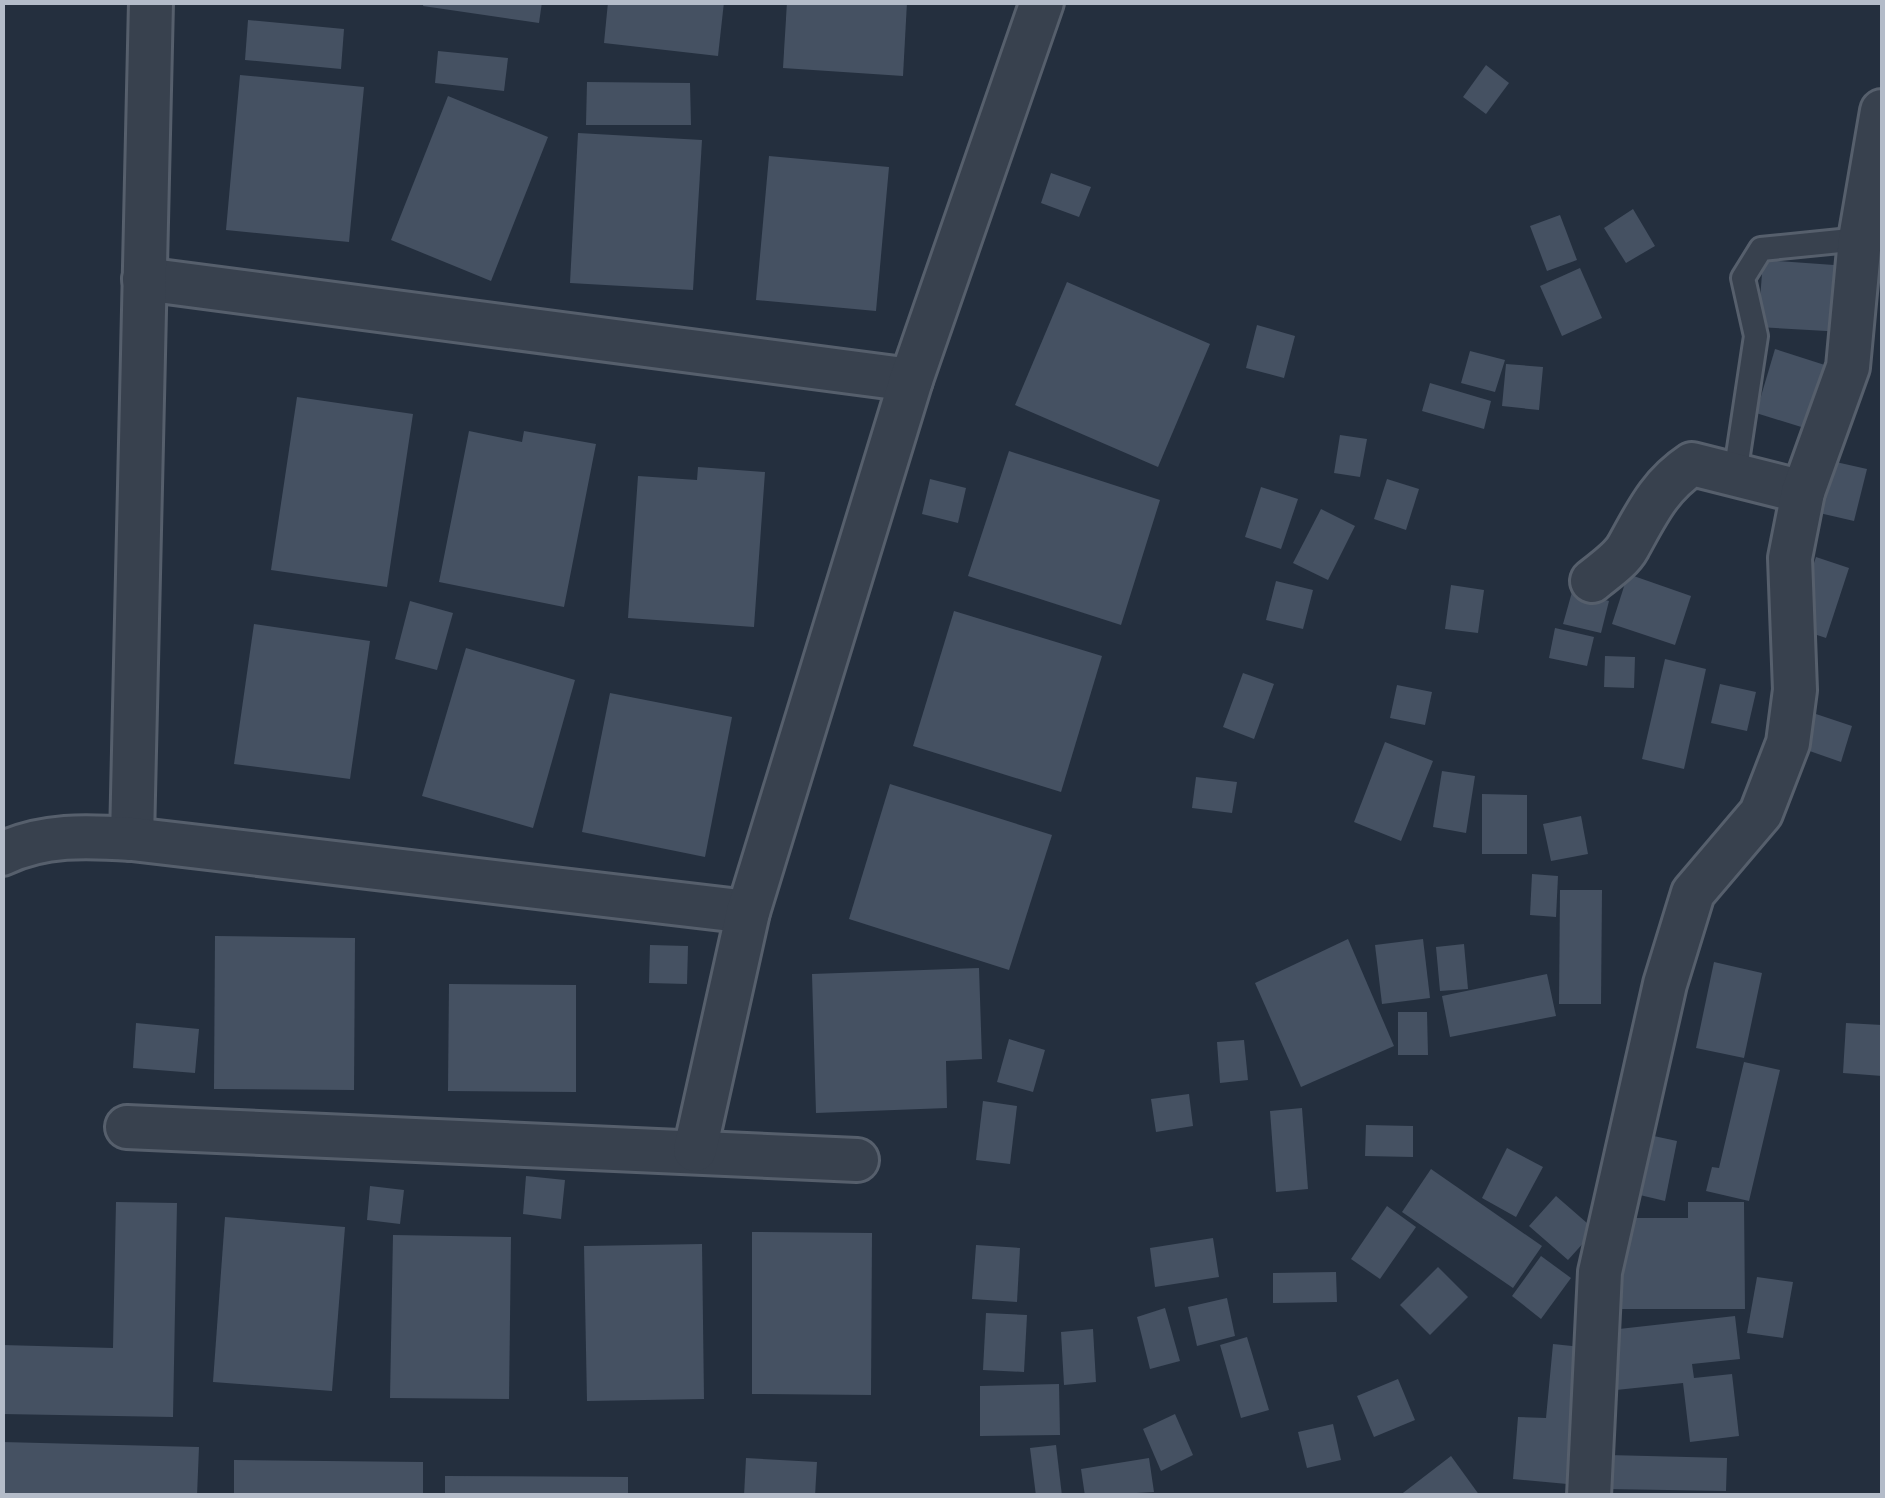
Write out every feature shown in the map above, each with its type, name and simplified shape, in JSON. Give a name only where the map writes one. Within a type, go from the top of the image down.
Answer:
[{"type":"street","points":[[132,839],[151,2]]},
{"type":"street","points":[[695,1150],[748,912],[911,380],[1042,2]]},
{"type":"street","points":[[1589,1496],[1600,1272],[1664,984],[1694,893],[1761,814],[1788,743],[1794,690],[1790,558],[1803,492],[1848,367],[1860,239],[1882,111]]},
{"type":"street","points":[[144,279],[911,380]]},
{"type":"street","points":[[1592,581],[1626,551],[1650,503],[1670,478],[1692,464],[1803,492]]},
{"type":"street","points":[[2,854],[28,842],[88,836],[132,839],[748,912]]},
{"type":"street","points":[[127,1127],[857,1160]]},
{"type":"lane","points":[[1736,475],[1756,336],[1743,278],[1761,250],[1860,239]]},
{"type":"building","points":[[424,2],[542,2],[539,23],[423,6]]},
{"type":"building","points":[[608,2],[724,2],[718,56],[604,43]]},
{"type":"building","points":[[787,2],[907,2],[903,76],[783,68]]},
{"type":"building","points":[[248,20],[344,29],[341,69],[245,60]]},
{"type":"building","points":[[438,51],[508,58],[504,91],[435,83]]},
{"type":"building","points":[[1486,65],[1509,83],[1486,114],[1463,97]]},
{"type":"building","points":[[240,75],[364,87],[349,242],[226,230]]},
{"type":"building","points":[[587,82],[690,83],[691,125],[586,125]]},
{"type":"building","points":[[448,96],[548,137],[491,281],[391,240]]},
{"type":"building","points":[[578,133],[702,140],[693,290],[570,283]]},
{"type":"building","points":[[769,156],[889,167],[876,311],[756,300]]},
{"type":"building","points":[[1051,173],[1091,187],[1079,217],[1041,203]]},
{"type":"building","points":[[1633,209],[1655,246],[1626,263],[1604,228]]},
{"type":"building","points":[[1560,215],[1577,260],[1547,271],[1530,226]]},
{"type":"building","points":[[1763,260],[1848,266],[1844,332],[1758,327]]},
{"type":"building","points":[[1580,268],[1602,318],[1562,336],[1540,286]]},
{"type":"building","points":[[1067,282],[1210,344],[1158,467],[1015,405]]},
{"type":"building","points":[[1257,325],[1295,336],[1284,378],[1246,368]]},
{"type":"building","points":[[1775,349],[1831,367],[1811,430],[1756,413]]},
{"type":"building","points":[[1470,351],[1505,360],[1495,392],[1461,383]]},
{"type":"building","points":[[1506,364],[1543,367],[1539,410],[1502,406]]},
{"type":"building","points":[[1430,383],[1491,401],[1484,429],[1422,411]]},
{"type":"building","points":[[297,397],[413,414],[387,587],[271,570]]},
{"type":"building","points":[[469,431],[522,442],[524,431],[596,444],[564,607],[439,582]]},
{"type":"building","points":[[1340,435],[1367,439],[1360,477],[1334,473]]},
{"type":"building","points":[[1009,451],[1160,500],[1121,625],[968,576]]},
{"type":"building","points":[[1827,460],[1867,469],[1854,521],[1815,512]]},
{"type":"building","points":[[698,467],[765,472],[754,627],[628,618],[638,476],[697,480]]},
{"type":"building","points":[[930,479],[966,488],[958,523],[922,514]]},
{"type":"building","points":[[1387,479],[1419,489],[1406,530],[1374,519]]},
{"type":"building","points":[[1261,487],[1298,499],[1281,549],[1245,537]]},
{"type":"building","points":[[1321,509],[1355,526],[1328,580],[1293,563]]},
{"type":"building","points":[[1816,557],[1849,568],[1826,638],[1793,627]]},
{"type":"building","points":[[1628,574],[1691,596],[1675,645],[1612,624]]},
{"type":"building","points":[[1276,581],[1313,590],[1303,629],[1266,620]]},
{"type":"building","points":[[1451,585],[1484,590],[1478,633],[1445,629]]},
{"type":"building","points":[[1572,592],[1609,601],[1601,633],[1563,624]]},
{"type":"building","points":[[410,601],[453,613],[437,670],[395,659]]},
{"type":"building","points":[[954,611],[1102,656],[1061,792],[913,746]]},
{"type":"building","points":[[254,624],[370,641],[350,779],[234,764]]},
{"type":"building","points":[[1555,628],[1594,637],[1587,666],[1549,658]]},
{"type":"building","points":[[466,648],[575,680],[533,828],[422,796]]},
{"type":"building","points":[[1605,656],[1635,657],[1634,688],[1604,687]]},
{"type":"building","points":[[1665,659],[1706,669],[1684,769],[1642,759]]},
{"type":"building","points":[[1243,673],[1274,684],[1254,739],[1223,727]]},
{"type":"building","points":[[1720,684],[1756,692],[1747,731],[1711,723]]},
{"type":"building","points":[[1397,685],[1432,692],[1425,725],[1390,718]]},
{"type":"building","points":[[610,693],[732,717],[705,857],[582,832]]},
{"type":"building","points":[[1813,713],[1852,726],[1841,762],[1801,748]]},
{"type":"building","points":[[1385,742],[1433,761],[1401,841],[1354,822]]},
{"type":"building","points":[[1442,771],[1475,776],[1466,833],[1433,827]]},
{"type":"building","points":[[1196,777],[1237,782],[1232,813],[1192,808]]},
{"type":"building","points":[[890,784],[1052,835],[1009,970],[849,919]]},
{"type":"building","points":[[1482,794],[1527,795],[1527,854],[1482,854]]},
{"type":"building","points":[[1581,816],[1588,854],[1551,861],[1543,824]]},
{"type":"building","points":[[1532,874],[1558,876],[1556,917],[1530,915]]},
{"type":"building","points":[[1560,890],[1602,890],[1601,1004],[1559,1004]]},
{"type":"building","points":[[215,936],[355,938],[354,1090],[214,1089]]},
{"type":"building","points":[[1348,939],[1394,1046],[1301,1087],[1255,983]]},
{"type":"building","points":[[1423,939],[1430,998],[1382,1004],[1375,945]]},
{"type":"building","points":[[1464,944],[1468,989],[1440,991],[1436,947]]},
{"type":"building","points":[[650,945],[688,946],[687,984],[649,983]]},
{"type":"building","points":[[1714,962],[1762,973],[1744,1058],[1696,1048]]},
{"type":"building","points":[[979,968],[982,1059],[946,1061],[947,1108],[816,1113],[812,974]]},
{"type":"building","points":[[1547,974],[1556,1016],[1450,1037],[1442,996]]},
{"type":"building","points":[[449,984],[576,985],[576,1092],[448,1091]]},
{"type":"building","points":[[1398,1012],[1427,1012],[1428,1055],[1398,1055]]},
{"type":"building","points":[[136,1023],[199,1029],[195,1073],[133,1068]]},
{"type":"building","points":[[1846,1023],[1882,1025],[1882,1076],[1843,1073]]},
{"type":"building","points":[[1009,1039],[1045,1050],[1033,1092],[997,1082]]},
{"type":"building","points":[[1244,1040],[1248,1080],[1220,1083],[1217,1042]]},
{"type":"building","points":[[1744,1062],[1780,1070],[1749,1201],[1706,1191],[1712,1167],[1719,1168]]},
{"type":"building","points":[[1189,1094],[1193,1126],[1156,1132],[1151,1099]]},
{"type":"building","points":[[983,1101],[1017,1106],[1010,1164],[976,1160]]},
{"type":"building","points":[[1302,1108],[1308,1189],[1276,1192],[1270,1111]]},
{"type":"building","points":[[1366,1125],[1413,1126],[1413,1157],[1365,1156]]},
{"type":"building","points":[[1635,1132],[1677,1141],[1665,1201],[1623,1191]]},
{"type":"building","points":[[1507,1148],[1543,1167],[1516,1217],[1482,1198]]},
{"type":"building","points":[[1431,1169],[1542,1246],[1513,1288],[1402,1212]]},
{"type":"building","points":[[526,1176],[565,1180],[561,1219],[523,1214]]},
{"type":"building","points":[[370,1186],[404,1190],[400,1224],[367,1220]]},
{"type":"building","points":[[1556,1196],[1595,1230],[1568,1260],[1529,1226]]},
{"type":"building","points":[[116,1202],[177,1203],[173,1417],[2,1414],[2,1345],[113,1348]]},
{"type":"building","points":[[1688,1202],[1744,1202],[1745,1309],[1616,1309],[1615,1218],[1688,1218]]},
{"type":"building","points":[[1387,1206],[1416,1227],[1380,1279],[1351,1259]]},
{"type":"building","points":[[225,1217],[345,1227],[332,1391],[213,1382]]},
{"type":"building","points":[[752,1232],[872,1233],[871,1395],[752,1394]]},
{"type":"building","points":[[393,1235],[511,1237],[509,1399],[390,1398]]},
{"type":"building","points":[[1213,1238],[1219,1277],[1155,1287],[1150,1248]]},
{"type":"building","points":[[702,1244],[704,1399],[587,1401],[584,1246]]},
{"type":"building","points":[[976,1245],[1020,1248],[1017,1302],[972,1299]]},
{"type":"building","points":[[1541,1256],[1571,1278],[1541,1319],[1512,1296]]},
{"type":"building","points":[[1438,1267],[1468,1297],[1430,1335],[1400,1305]]},
{"type":"building","points":[[1336,1272],[1337,1302],[1273,1303],[1273,1273]]},
{"type":"building","points":[[1757,1277],[1793,1282],[1783,1338],[1747,1333]]},
{"type":"building","points":[[1227,1298],[1235,1336],[1197,1346],[1188,1307]]},
{"type":"building","points":[[1165,1308],[1180,1361],[1150,1369],[1137,1317]]},
{"type":"building","points":[[986,1313],[1027,1315],[1024,1372],[983,1370]]},
{"type":"building","points":[[1735,1316],[1740,1359],[1692,1364],[1694,1378],[1732,1374],[1739,1436],[1690,1442],[1683,1383],[1616,1390],[1610,1330]]},
{"type":"building","points":[[1093,1329],[1096,1382],[1064,1385],[1061,1332]]},
{"type":"building","points":[[1247,1337],[1269,1410],[1241,1418],[1220,1345]]},
{"type":"building","points":[[1553,1344],[1591,1348],[1578,1485],[1513,1479],[1518,1417],[1546,1418]]},
{"type":"building","points":[[1398,1379],[1415,1420],[1374,1437],[1357,1396]]},
{"type":"building","points":[[1059,1384],[1060,1435],[980,1436],[980,1386]]},
{"type":"building","points":[[1175,1414],[1193,1455],[1161,1471],[1143,1429]]},
{"type":"building","points":[[1333,1424],[1341,1460],[1307,1468],[1298,1432]]},
{"type":"building","points":[[2,1442],[199,1447],[197,1496],[2,1496]]},
{"type":"building","points":[[1056,1445],[1062,1496],[1036,1496],[1030,1448]]},
{"type":"building","points":[[1608,1455],[1727,1458],[1726,1491],[1607,1489]]},
{"type":"building","points":[[1451,1456],[1480,1496],[1399,1496]]},
{"type":"building","points":[[746,1458],[817,1462],[815,1496],[744,1496]]},
{"type":"building","points":[[1149,1458],[1154,1492],[1085,1496],[1081,1469]]},
{"type":"building","points":[[234,1460],[423,1462],[423,1496],[234,1496]]},
{"type":"building","points":[[445,1476],[628,1477],[628,1496],[445,1496]]}]
